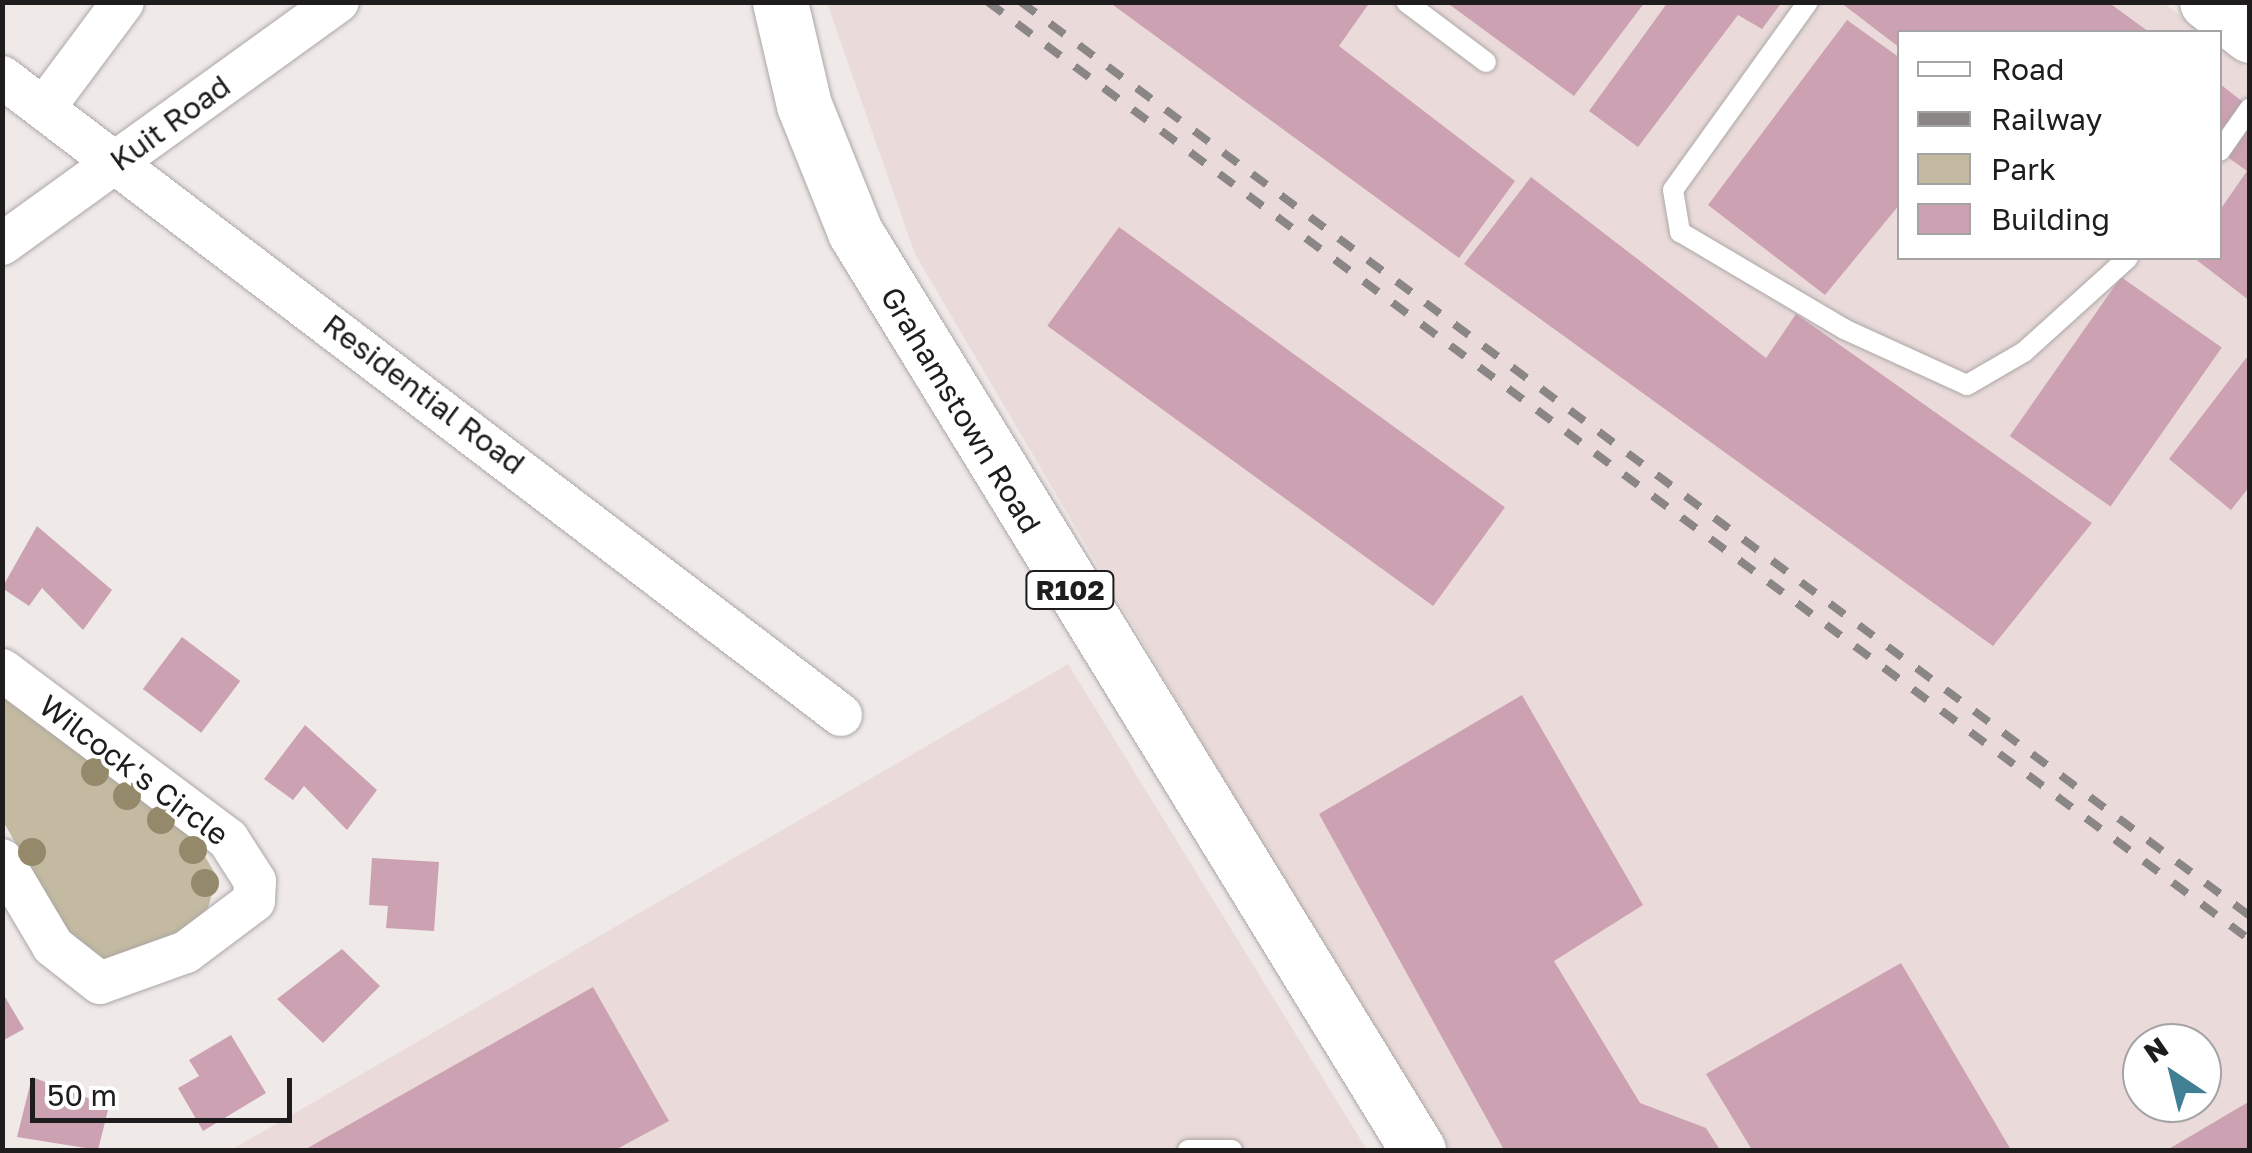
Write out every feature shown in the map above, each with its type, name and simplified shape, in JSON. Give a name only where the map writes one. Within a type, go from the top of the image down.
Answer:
[{"type":"main road","name":"Grahamstown Road","points":[[780,2],[804,105],[855,232],[1418,1150]]},
{"type":"main road","points":[[2208,2],[2250,35]]},
{"type":"street","points":[[44,108],[122,2]]},
{"type":"street","name":"Kuit Road","points":[[2,244],[338,2]]},
{"type":"street","name":"Residential Road","points":[[2,77],[118,161],[841,715]]},
{"type":"street","name":"Wilcock's Circle","points":[[2,670],[228,840],[255,881],[254,900],[186,952],[100,982],[53,946],[2,860]]},
{"type":"lane","points":[[1406,2],[1486,62]]},
{"type":"lane","points":[[1808,2],[1673,190],[1680,232],[1844,329],[1967,385],[2024,352],[2126,260]]},
{"type":"lane","points":[[2222,148],[2250,108]]},
{"type":"lane","points":[[1188,1150],[1232,1150]]},
{"type":"shaded area","points":[[2163,2],[2198,30],[1897,30],[1897,260],[2222,260],[2222,49],[2249,70],[2249,1150],[1441,1150],[915,254],[827,3]]},
{"type":"shaded area","points":[[1068,664],[1367,1150],[231,1150]]},
{"type":"green space","points":[[2,686],[188,827],[217,877],[205,918],[117,967],[80,956],[3,821]]},
{"type":"building","points":[[1109,2],[1370,2],[1339,46],[1515,181],[1459,258]]},
{"type":"building","points":[[1446,2],[1645,2],[1574,96]]},
{"type":"building","points":[[1668,2],[1782,2],[1762,29],[1738,15],[1638,147],[1589,111]]},
{"type":"building","points":[[1840,2],[2108,2],[2146,30],[1897,30],[1897,46]]},
{"type":"building","points":[[1847,20],[1897,56],[1897,208],[1825,295],[1708,205]]},
{"type":"building","points":[[2222,86],[2243,102],[2222,129]]},
{"type":"building","points":[[2250,124],[2250,301],[2197,260],[2222,260],[2222,207],[2247,171],[2226,156]]},
{"type":"building","points":[[1531,177],[1766,358],[1796,314],[2092,523],[1993,646],[1464,264]]},
{"type":"building","points":[[1119,227],[1505,507],[1433,606],[1047,326]]},
{"type":"building","points":[[2121,277],[2222,348],[2110,506],[2010,436]]},
{"type":"building","points":[[2250,353],[2250,486],[2231,510],[2169,459]]},
{"type":"building","points":[[37,526],[112,590],[83,630],[42,588],[29,606],[2,588]]},
{"type":"building","points":[[182,637],[240,681],[201,733],[143,689]]},
{"type":"building","points":[[1522,695],[1643,905],[1554,961],[1640,1103],[1706,1128],[1720,1150],[1504,1150],[1319,814]]},
{"type":"building","points":[[305,725],[377,790],[347,830],[304,786],[293,800],[264,779]]},
{"type":"building","points":[[372,858],[439,862],[434,931],[386,928],[388,906],[369,905]]},
{"type":"building","points":[[342,949],[380,986],[323,1043],[277,999]]},
{"type":"building","points":[[1901,963],[2011,1150],[1752,1150],[1706,1074]]},
{"type":"building","points":[[593,987],[669,1121],[615,1150],[304,1150]]},
{"type":"building","points":[[2,992],[24,1029],[2,1041]]},
{"type":"building","points":[[231,1035],[266,1093],[203,1131],[178,1088],[199,1076],[189,1060]]},
{"type":"building","points":[[32,1077],[109,1106],[98,1150],[17,1137]]},
{"type":"building","points":[[2250,1101],[2250,1150],[2167,1150],[2213,1123],[2222,1123],[2222,1118]]},
{"type":"railway","points":[[988,2],[2250,940]]},
{"type":"railway","points":[[1021,2],[2250,916]]}]
